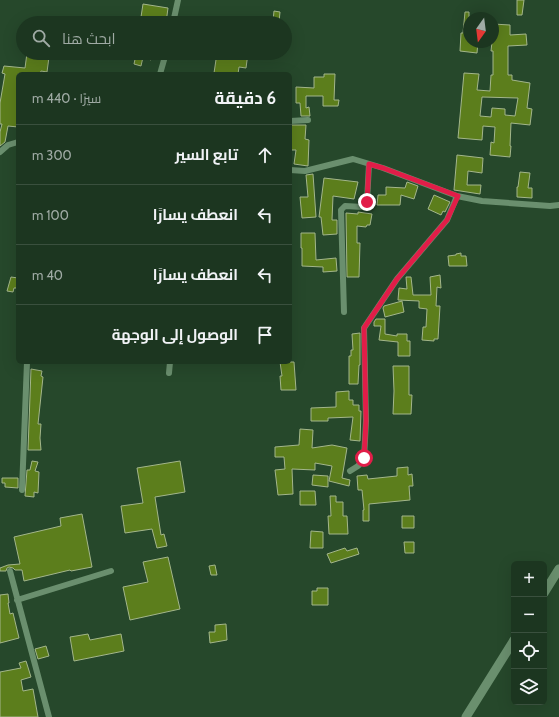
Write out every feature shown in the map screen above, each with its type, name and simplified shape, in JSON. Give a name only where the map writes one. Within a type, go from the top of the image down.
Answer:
[{"type":"main road","points":[[547,588],[559,569]]},
{"type":"main road","points":[[466,717],[511,645]]},
{"type":"street","points":[[175,16],[178,0]]},
{"type":"street","points":[[161,72],[164,60]]},
{"type":"street","points":[[292,121],[308,120]]},
{"type":"street","points":[[0,152],[8,145],[16,143]]},
{"type":"street","points":[[292,170],[305,170],[353,159],[383,168],[458,196],[482,201],[550,206],[559,205]]},
{"type":"street","points":[[344,312],[342,210],[345,206],[363,207],[367,202],[369,164]]},
{"type":"street","points":[[350,471],[358,466],[364,458],[366,421],[364,328],[397,279],[447,220],[458,196]]},
{"type":"street","points":[[22,490],[27,364]]},
{"type":"street","points":[[169,374],[170,364]]},
{"type":"street","points":[[10,571],[49,717]]},
{"type":"street","points":[[18,600],[111,571]]},
{"type":"building","points":[[517,0],[524,0],[522,15],[517,15]]},
{"type":"building","points":[[143,4],[168,8],[167,16],[141,16]]},
{"type":"building","points":[[274,11],[280,12],[280,16],[274,16]]},
{"type":"building","points":[[499,24],[510,25],[510,35],[526,34],[527,45],[508,46],[508,75],[512,75],[512,80],[530,83],[527,108],[532,109],[530,125],[511,123],[510,157],[490,155],[491,142],[494,143],[495,127],[483,126],[482,140],[458,138],[464,73],[479,74],[477,90],[490,91],[491,75],[493,75],[493,51],[491,51],[491,48],[499,48]],"holes":[[[482,97],[518,98],[515,116],[505,115],[505,109],[492,108],[491,117],[480,116]]]},
{"type":"building","points":[[461,33],[463,33],[463,48],[477,48],[477,53],[460,51]]},
{"type":"building","points":[[26,60],[49,60],[47,72],[16,72],[16,127],[8,126],[5,142],[0,146],[0,132],[2,124],[0,124],[0,103],[5,74],[2,73],[4,66],[25,68]]},
{"type":"building","points":[[135,60],[142,60],[141,66],[134,64]]},
{"type":"building","points":[[216,60],[247,60],[246,68],[239,67],[238,72],[214,72]]},
{"type":"building","points":[[324,74],[335,74],[334,100],[339,100],[338,106],[323,106],[323,96],[306,96],[306,108],[309,107],[310,116],[301,116],[300,103],[296,103],[296,87],[314,88],[314,77],[324,77]]},
{"type":"building","points":[[292,125],[306,125],[305,139],[309,140],[308,166],[294,164],[296,150],[292,150]]},
{"type":"building","points":[[457,155],[483,158],[482,173],[468,171],[467,185],[481,185],[480,194],[454,190]]},
{"type":"building","points":[[520,172],[530,173],[528,188],[532,188],[532,198],[517,197]]},
{"type":"building","points":[[313,174],[316,217],[302,218],[300,197],[308,197],[306,175]]},
{"type":"building","points":[[324,178],[358,182],[354,199],[333,196],[332,220],[337,220],[337,234],[323,235],[321,217],[319,217]]},
{"type":"building","points":[[407,182],[418,186],[414,199],[401,195],[400,205],[377,205],[378,195],[386,195],[386,187],[405,188]]},
{"type":"building","points":[[434,195],[450,202],[445,212],[443,211],[441,215],[428,209]]},
{"type":"building","points":[[358,212],[372,214],[370,225],[367,225],[366,227],[357,226],[357,243],[360,243],[359,277],[347,277],[346,213],[358,214]]},
{"type":"building","points":[[301,233],[315,233],[316,260],[336,258],[337,271],[323,272],[323,267],[302,266]]},
{"type":"building","points":[[461,253],[461,256],[466,256],[467,266],[449,266],[448,256]]},
{"type":"building","points":[[440,275],[441,288],[437,287],[436,306],[440,306],[438,339],[434,339],[434,341],[422,340],[423,327],[426,327],[427,309],[419,308],[419,301],[398,300],[399,288],[407,289],[406,277],[411,277],[413,295],[431,295],[430,277]]},
{"type":"building","points":[[11,277],[16,278],[16,288],[14,288],[13,292],[7,291]]},
{"type":"building","points":[[402,301],[404,312],[385,317],[384,306]]},
{"type":"building","points":[[376,319],[385,319],[385,334],[397,336],[397,334],[407,334],[407,341],[410,341],[410,356],[398,356],[398,342],[379,340],[381,326],[374,326]]},
{"type":"building","points":[[360,333],[360,365],[358,384],[349,384],[349,356],[351,356],[351,350],[353,350],[352,334]]},
{"type":"building","points":[[292,362],[294,362],[296,390],[281,390],[280,376],[282,376],[280,364],[292,364]]},
{"type":"building","points":[[393,366],[409,366],[409,395],[412,395],[411,414],[393,414]]},
{"type":"building","points":[[31,369],[42,371],[41,376],[43,377],[38,424],[41,424],[41,450],[28,450]]},
{"type":"building","points":[[349,391],[349,400],[353,400],[353,405],[359,405],[359,411],[361,411],[360,441],[350,440],[353,417],[328,418],[328,421],[311,421],[311,408],[336,407],[336,392]]},
{"type":"building","points":[[300,429],[313,430],[312,448],[332,445],[347,448],[342,478],[350,480],[349,486],[329,481],[332,466],[315,463],[315,470],[292,469],[293,494],[278,495],[275,470],[285,469],[284,457],[275,457],[275,447],[299,445]]},
{"type":"building","points":[[32,461],[38,462],[35,471],[39,472],[38,493],[34,492],[34,497],[25,496],[27,470],[30,470]]},
{"type":"building","points":[[180,461],[185,492],[155,497],[161,535],[164,534],[167,546],[157,548],[152,529],[125,533],[121,506],[143,503],[137,468]]},
{"type":"building","points":[[408,467],[408,475],[412,474],[413,486],[409,486],[410,500],[369,504],[369,521],[363,521],[364,510],[362,490],[358,490],[357,476],[367,475],[368,479],[397,476],[397,468]]},
{"type":"building","points":[[313,475],[328,476],[328,487],[312,485]]},
{"type":"building","points":[[2,478],[18,478],[18,488],[5,487],[5,483],[2,483]]},
{"type":"building","points":[[300,491],[315,491],[316,505],[300,505]]},
{"type":"building","points":[[330,496],[336,496],[336,502],[343,502],[343,516],[347,516],[348,534],[329,534],[328,516],[331,516]]},
{"type":"building","points":[[82,514],[92,567],[70,570],[24,581],[22,570],[15,570],[9,567],[6,571],[0,571],[0,568],[8,565],[20,564],[14,537],[61,526],[60,518]]},
{"type":"building","points":[[402,516],[414,516],[414,528],[402,528]]},
{"type":"building","points":[[311,531],[323,532],[323,548],[310,548]]},
{"type":"building","points":[[404,542],[414,542],[414,553],[405,553]]},
{"type":"building","points":[[345,548],[347,551],[357,548],[359,554],[331,563],[327,554]]},
{"type":"building","points":[[168,557],[180,609],[130,620],[123,587],[148,582],[143,562]]},
{"type":"building","points":[[215,565],[217,575],[211,575],[209,566]]},
{"type":"building","points":[[317,588],[328,588],[328,605],[312,605],[312,591],[317,591]]},
{"type":"building","points":[[8,594],[10,614],[13,613],[19,638],[0,643],[0,595]]},
{"type":"building","points":[[226,624],[227,640],[210,643],[209,632],[215,632],[215,625]]},
{"type":"building","points":[[88,634],[90,640],[121,634],[124,651],[74,661],[70,637]]},
{"type":"building","points":[[46,646],[49,656],[38,659],[35,649]]},
{"type":"building","points":[[26,661],[31,677],[21,680],[23,691],[33,689],[38,717],[0,717],[0,672],[21,668],[19,663]]},
{"type":"route","points":[[364,458],[366,421],[364,328],[397,279],[447,220],[458,196],[369,164],[367,202]]}]
